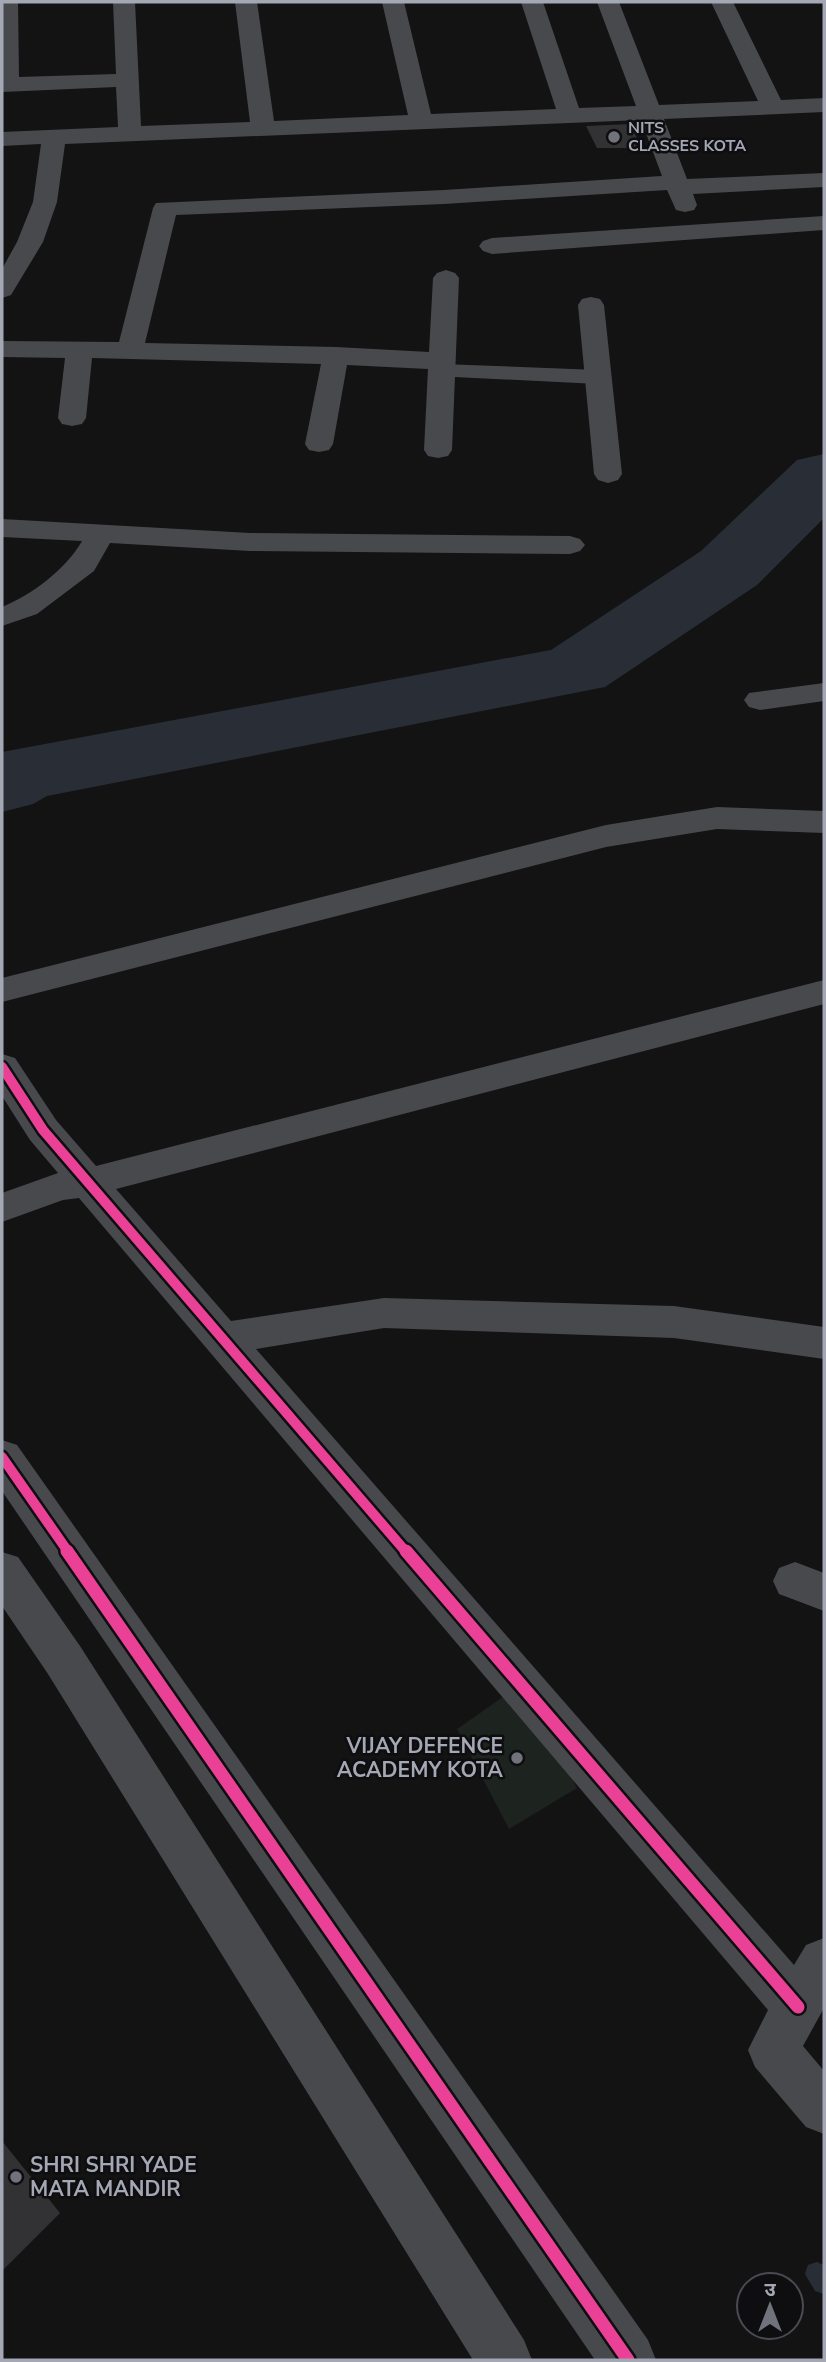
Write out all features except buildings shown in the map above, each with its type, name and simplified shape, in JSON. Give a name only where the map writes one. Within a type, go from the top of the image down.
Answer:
[{"type":"street","points":[[8,2],[5,84],[128,79]]},
{"type":"street","points":[[124,2],[130,134]]},
{"type":"street","points":[[246,2],[263,128]]},
{"type":"street","points":[[393,2],[421,121]]},
{"type":"street","points":[[532,2],[570,115]]},
{"type":"street","points":[[608,2],[695,230]]},
{"type":"street","points":[[722,2],[773,107]]},
{"type":"street","points":[[2,139],[824,105]]},
{"type":"street","points":[[2,290],[30,242],[45,202],[54,136]]},
{"type":"street","points":[[130,350],[165,208],[824,180]]},
{"type":"street","points":[[492,246],[824,223]]},
{"type":"street","points":[[438,450],[446,278]]},
{"type":"street","points":[[591,305],[608,474]]},
{"type":"street","points":[[2,349],[336,355],[442,366]]},
{"type":"street","points":[[72,418],[79,350]]},
{"type":"street","points":[[319,444],[336,355]]},
{"type":"street","points":[[2,528],[250,542],[570,545]]},
{"type":"street","points":[[2,617],[26,608],[83,565],[100,535]]},
{"type":"street","points":[[760,700],[824,692]]},
{"type":"street","points":[[2,990],[606,836],[717,818],[824,822]]},
{"type":"street","points":[[2,1208],[58,1187],[88,1182],[824,992]]},
{"type":"street","points":[[2,1067],[43,1130],[798,2007]]},
{"type":"street","points":[[223,1338],[384,1313],[674,1322],[824,1343]]},
{"type":"street","points":[[2,1457],[628,2360]]},
{"type":"street","points":[[2,1570],[64,1660],[504,2360]]},
{"type":"street","points":[[824,1962],[773,2050],[824,2109]]},
{"type":"lane","points":[[442,366],[598,377]]},
{"type":"shaded area","name":"VIJAY DEFENCE ACADEMY KOTA","points":[[520,1685],[577,1788],[509,1829],[457,1729]]},
{"type":"waterway","points":[[2,785],[22,774],[576,670],[729,568],[824,476]]},
{"type":"waterway","points":[[817,2274],[824,2282]]},
{"type":"cycle path","points":[[2,1067],[43,1130],[798,2007]]},
{"type":"cycle path","points":[[2,1457],[628,2360]]},
{"type":"place","name":"NITS CLASSES KOTA","points":[[614,137]]},
{"type":"place","name":"VIJAY DEFENCE ACADEMY KOTA","points":[[517,1758]]},
{"type":"place","name":"SHRI SHRI YADE MATA MANDIR","points":[[16,2177]]}]
